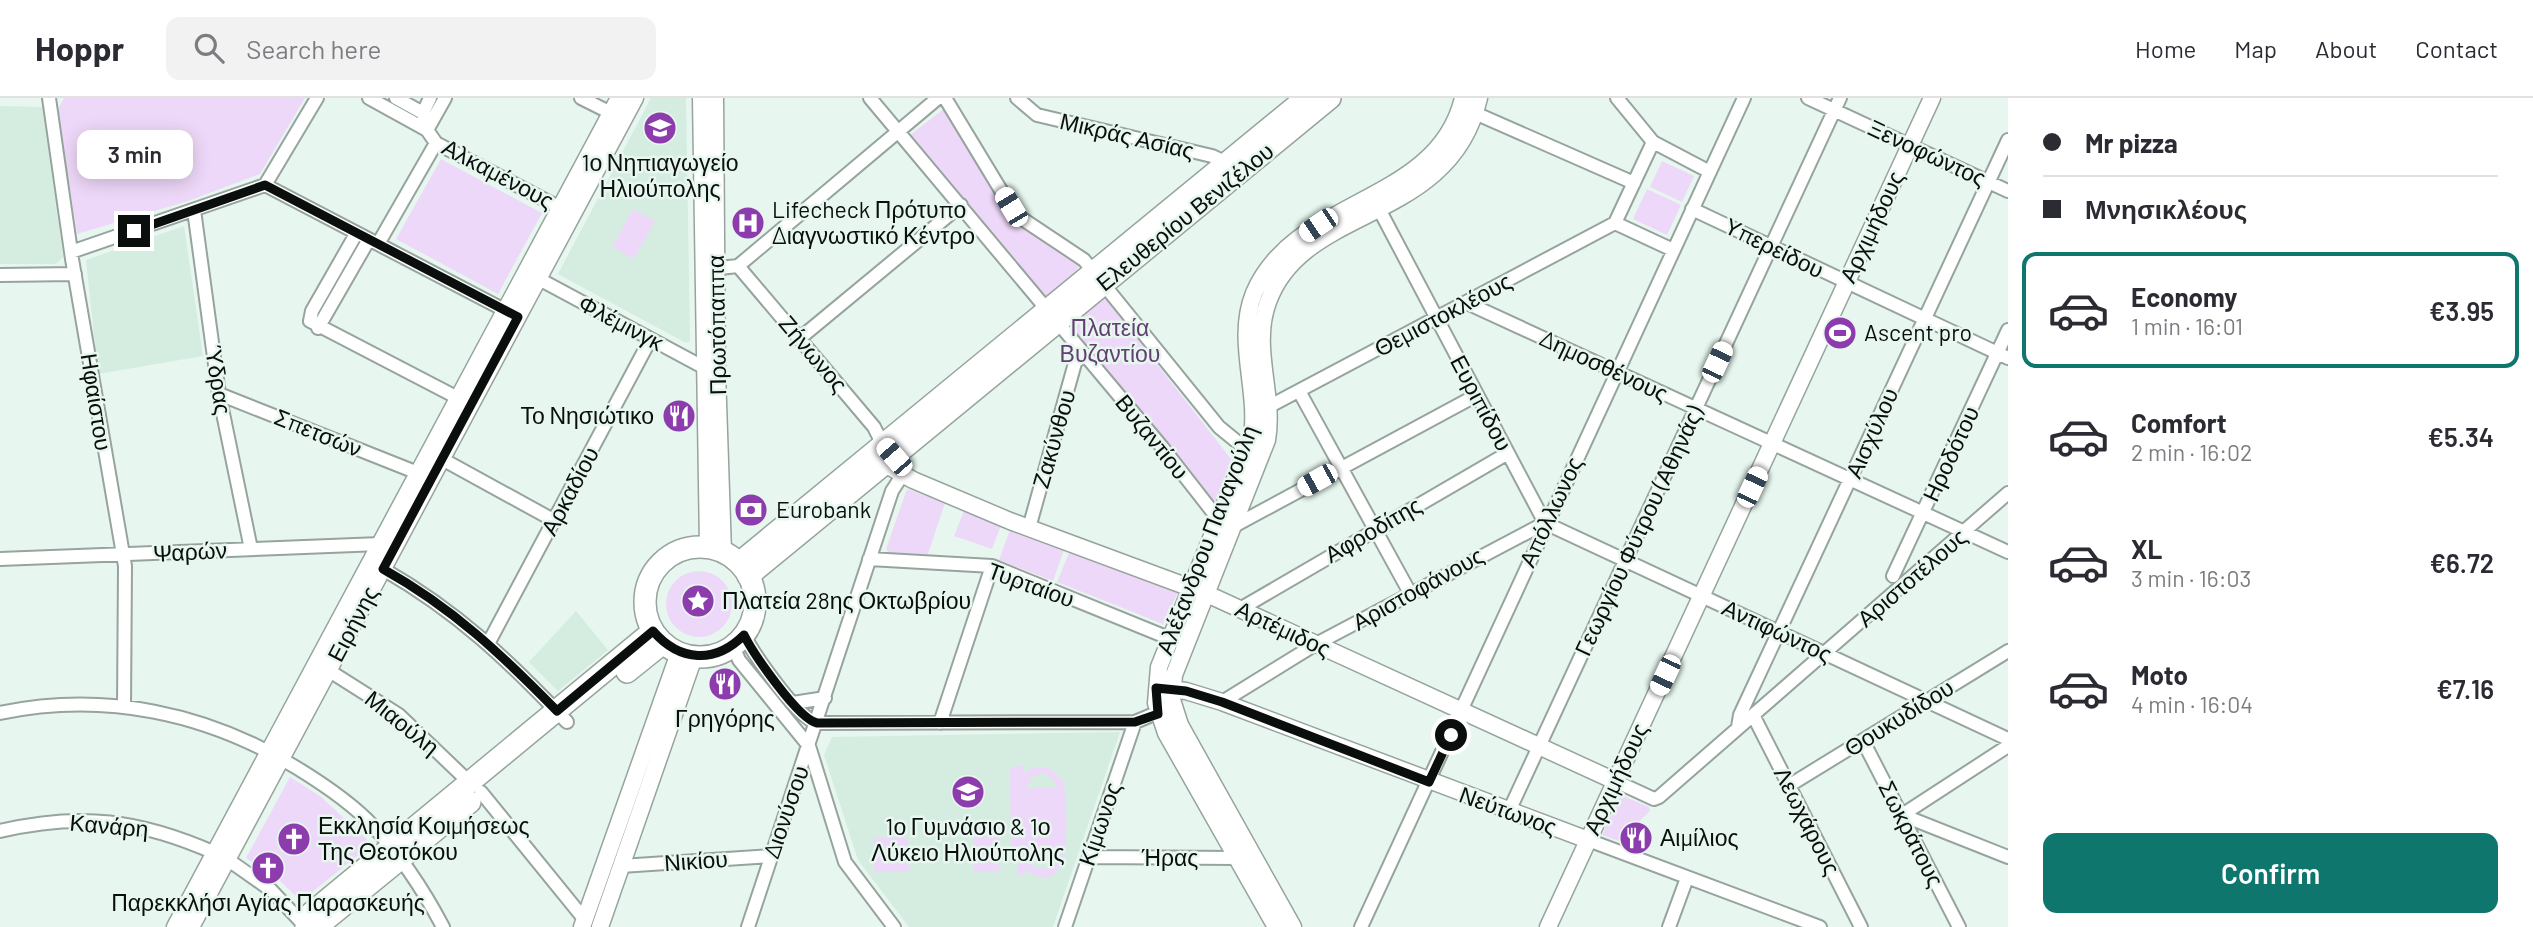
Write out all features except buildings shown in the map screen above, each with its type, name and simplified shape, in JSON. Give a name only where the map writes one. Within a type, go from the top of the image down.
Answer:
[{"type":"main road","name":"Ελευθερίου Βενιζέλου","points":[[1233,168],[1306,98]]},
{"type":"main road","name":"Ελευθερίου Βενιζέλου","points":[[730,560],[891,460],[1098,278],[1233,168],[1330,98]]},
{"type":"main road","points":[[306,927],[319,925],[395,854],[562,716],[672,646],[721,653],[738,640],[755,606],[730,560],[677,552],[654,572],[645,601],[672,646]]},
{"type":"street","name":"Ηφαίστου","points":[[50,98],[71,253],[125,566],[124,707]]},
{"type":"street","points":[[71,253],[265,185],[317,98]]},
{"type":"street","name":"Αλκαμένους","points":[[369,98],[427,130]]},
{"type":"street","points":[[396,98],[423,113],[430,98]]},
{"type":"street","points":[[427,130],[445,98]]},
{"type":"street","points":[[581,98],[611,113]]},
{"type":"street","name":"Ειρήνης","points":[[275,755],[328,670],[442,459],[512,314],[566,211],[619,98]]},
{"type":"street","name":"Ειρήνης","points":[[175,927],[221,856],[275,755],[380,544],[458,398],[512,314],[539,279],[566,211],[635,98]]},
{"type":"street","name":"Πρωτόπαππα","points":[[701,98],[709,269],[730,560]]},
{"type":"street","name":"Πρωτόπαππα","points":[[715,98],[703,367],[730,560]]},
{"type":"street","name":"Βυζαντίου","points":[[870,98],[1226,523]]},
{"type":"street","points":[[709,269],[738,266],[939,98]]},
{"type":"street","points":[[945,98],[1011,207],[1021,218],[1084,260],[1219,427],[1247,450]]},
{"type":"street","name":"Μικράς Ασίας","points":[[1018,98],[1037,115],[1212,156],[1233,168]]},
{"type":"street","points":[[1617,98],[1653,142],[1710,172]]},
{"type":"street","name":"Απόλλωνος","points":[[1361,927],[1462,711],[1545,523],[1744,98]]},
{"type":"street","name":"Ξενοφώντος","points":[[1808,98],[1837,104],[1910,145],[2008,191]]},
{"type":"street","name":"Αρχιμήδους","points":[[1548,927],[1932,98]]},
{"type":"street","points":[[1469,104],[1634,183]]},
{"type":"street","name":"Αλέξανδρου Παναγούλη","points":[[1276,927],[1243,855],[1166,712],[1164,688],[1191,588],[1267,440],[1270,406],[1261,340],[1268,303],[1275,286],[1306,251],[1413,191],[1443,167],[1455,154],[1469,104]]},
{"type":"street","name":"Αλέξανδρου Παναγούλη","points":[[1177,642],[1207,594],[1247,450],[1255,410],[1247,363],[1247,320],[1261,279],[1279,254],[1305,233],[1421,166],[1444,143],[1469,104]]},
{"type":"street","name":"Γεωργίου Φύτρου (Αθηνάς)","points":[[1509,811],[1837,104]]},
{"type":"street","name":"Αλκαμένους","points":[[423,113],[427,130],[436,143],[566,211]]},
{"type":"street","name":"Αισχύλου","points":[[1738,727],[1740,715],[2008,140]]},
{"type":"street","points":[[1653,142],[1615,223],[1673,250]]},
{"type":"street","points":[[318,328],[436,143]]},
{"type":"street","points":[[265,185],[512,314]]},
{"type":"street","points":[[799,338],[961,205]]},
{"type":"street","name":"Ευριπίδου","points":[[1380,209],[1545,523]]},
{"type":"street","name":"Υπερείδου","points":[[1692,209],[2003,356]]},
{"type":"street","name":"Ύδρας","points":[[194,210],[219,394],[251,549]]},
{"type":"street","name":"Θεμιστοκλέους","points":[[1270,406],[1615,223]]},
{"type":"street","points":[[356,234],[312,311],[310,321],[318,328],[458,398]]},
{"type":"street","name":"Ζήνωνος","points":[[738,266],[874,427],[891,460]]},
{"type":"street","points":[[0,275],[75,274]]},
{"type":"street","name":"Φλέμινγκ","points":[[539,279],[703,367]]},
{"type":"street","name":"Δημοσθένους","points":[[1466,303],[2008,552]]},
{"type":"street","name":"Ηροδότου","points":[[1893,576],[2003,356],[2008,330]]},
{"type":"street","name":"Αρκαδίου","points":[[489,642],[650,340]]},
{"type":"street","name":"Ζακύνθου","points":[[1029,528],[1075,363],[1084,353]]},
{"type":"street","points":[[1299,391],[1410,593]]},
{"type":"street","name":"Σπετσών","points":[[219,394],[418,473]]},
{"type":"street","points":[[1226,523],[1477,395]]},
{"type":"street","name":"Αφροδίτης","points":[[1240,609],[1508,453]]},
{"type":"street","points":[[442,459],[555,521]]},
{"type":"street","name":"Αρτέμιδος","points":[[891,460],[1029,528],[1207,594],[1656,798]]},
{"type":"street","name":"Διονύσου","points":[[748,927],[892,491],[891,460]]},
{"type":"street","name":"Αριστοτέλους","points":[[1656,798],[2008,493]]},
{"type":"street","name":"Αντιφώντος","points":[[1545,523],[2008,739]]},
{"type":"street","name":"Αριστοφάνους","points":[[1222,702],[1316,644],[1545,523]]},
{"type":"street","name":"Ψαρών","points":[[0,559],[380,544]]},
{"type":"street","name":"Τυρταίου","points":[[869,559],[992,566],[1177,642]]},
{"type":"street","points":[[940,723],[992,566]]},
{"type":"street","points":[[383,569],[434,599],[489,642],[562,716]]},
{"type":"street","points":[[738,640],[751,650],[810,721],[817,723],[1135,722],[1166,712]]},
{"type":"street","points":[[738,640],[739,660],[809,746],[845,862],[894,927]]},
{"type":"street","points":[[600,927],[621,866],[672,646]]},
{"type":"street","points":[[584,924],[672,646]]},
{"type":"street","name":"Θουκυδίδου","points":[[1790,785],[2008,651]]},
{"type":"street","name":"Μιαούλη","points":[[328,670],[398,715],[476,788],[584,924]]},
{"type":"street","name":"Νεύτωνος","points":[[1164,688],[1222,702],[1819,927]]},
{"type":"street","points":[[793,703],[825,698]]},
{"type":"street","points":[[0,713],[46,705],[82,703],[124,707],[198,720],[275,755],[351,807],[395,854],[427,897],[443,927]]},
{"type":"street","name":"Λεωχάρους","points":[[1753,715],[1861,927]]},
{"type":"street","name":"Κίμωνος","points":[[1065,927],[1135,722]]},
{"type":"street","name":"Σωκράτους","points":[[1863,741],[1959,927]]},
{"type":"street","points":[[1902,815],[2008,746]]},
{"type":"street","points":[[1902,815],[2008,857]]},
{"type":"street","name":"Κανάρη","points":[[0,831],[56,822],[111,822],[147,827],[221,856],[271,890],[306,927]]},
{"type":"street","name":"Αλέξανδρου Παναγούλη","points":[[1243,855],[1293,927]]},
{"type":"street","name":"Ήρας","points":[[1089,857],[1243,855]]},
{"type":"street","name":"Ειρήνης","points":[[191,927],[221,856]]},
{"type":"street","name":"Νικίου","points":[[621,866],[772,856]]},
{"type":"street","points":[[1669,927],[1687,878]]},
{"type":"street","points":[[1778,927],[1783,914]]},
{"type":"shaded area","points":[[651,98],[686,98],[690,341],[686,343],[558,274]]},
{"type":"shaded area","points":[[0,106],[42,107],[63,257],[56,264],[0,264]]},
{"type":"shaded area","points":[[184,226],[203,356],[98,374],[86,260]]},
{"type":"shaded area","points":[[576,611],[608,650],[558,691],[529,662]]},
{"type":"shaded area","name":"1ο Γυμνάσιο & 1ο Λύκειο Ηλιούπολης","points":[[1120,732],[1053,927],[909,927],[858,860],[824,755],[832,737]]},
{"type":"green space","points":[[64,98],[305,98],[260,174],[188,201],[77,234],[58,109]]},
{"type":"green space","points":[[945,108],[1007,214],[1079,266],[1061,288],[1045,296],[910,135]]},
{"type":"green space","points":[[441,159],[542,213],[498,294],[396,239]]},
{"type":"green space","points":[[1662,161],[1694,176],[1682,202],[1650,187]]},
{"type":"green space","points":[[1647,189],[1681,205],[1667,235],[1633,219]]},
{"type":"green space","points":[[633,209],[655,221],[634,259],[612,247]]},
{"type":"green space","name":"Πλατεία Βυζαντίου","points":[[1104,296],[1231,459],[1215,505],[1068,326]]},
{"type":"green space","points":[[907,489],[945,503],[928,554],[889,553],[886,549]]},
{"type":"green space","points":[[964,511],[1001,525],[992,549],[954,536]]},
{"type":"green space","points":[[1011,527],[1065,547],[1053,581],[999,560]]},
{"type":"green space","points":[[1071,548],[1179,590],[1163,624],[1057,582]]},
{"type":"green space","name":"Πλατεία 28ης Οκτωβρίου","points":[[699,571],[712,574],[722,581],[729,591],[732,604],[729,617],[722,627],[712,634],[699,637],[686,634],[676,627],[669,617],[666,604],[669,591],[676,581],[686,574]]},
{"type":"green space","points":[[1024,766],[1024,773],[1034,767],[1049,767],[1064,782],[1065,848],[1061,864],[1053,875],[1041,877],[1025,869],[1025,875],[1017,875],[1017,859],[1011,858],[1010,767]],"holes":[[[1043,773],[1053,779],[1057,788],[1026,788],[1032,777]],[[1027,853],[1058,853],[1056,862],[1044,869],[1034,867],[1027,857]]]},
{"type":"green space","points":[[290,777],[320,796],[372,844],[301,901],[278,879],[246,858]]},
{"type":"green space","points":[[1621,795],[1649,807],[1650,811],[1619,841],[1602,835]]},
{"type":"green space","points":[[974,827],[999,827],[999,871],[974,871]]},
{"type":"green space","points":[[908,837],[909,871],[874,871],[874,838]]},
{"type":"place","name":"1ο Νηπιαγωγείο Ηλιούπολης","points":[[660,128]]},
{"type":"place","name":"Lifecheck Πρότυπο Διαγνωστικό Κέντρο","points":[[748,223]]},
{"type":"place","name":"Ascent pro","points":[[1840,333]]},
{"type":"place","name":"Το Νησιώτικο","points":[[679,416]]},
{"type":"place","name":"Eurobank","points":[[751,510]]},
{"type":"place","name":"Πλατεία 28ης Οκτωβρίου","points":[[698,601]]},
{"type":"place","name":"Γρηγόρης","points":[[725,684]]},
{"type":"place","name":"1ο Γυμνάσιο & 1ο Λύκειο Ηλιούπολης","points":[[968,792]]},
{"type":"place","name":"Αιμίλιος","points":[[1636,838]]},
{"type":"place","name":"Εκκλησία Κοιμήσεως Της Θεοτόκου","points":[[294,839]]},
{"type":"place","name":"Παρεκκλήσι Αγίας Παρασκευής","points":[[268,868]]},
{"type":"route","points":[[134,231],[265,185],[518,317],[383,569],[434,599],[480,634],[557,711],[653,631],[663,643],[679,653],[694,656],[721,653],[744,635],[751,650],[793,703],[810,721],[817,723],[1135,722],[1158,714],[1156,688],[1172,689],[1222,702],[1429,782],[1451,735]]}]
